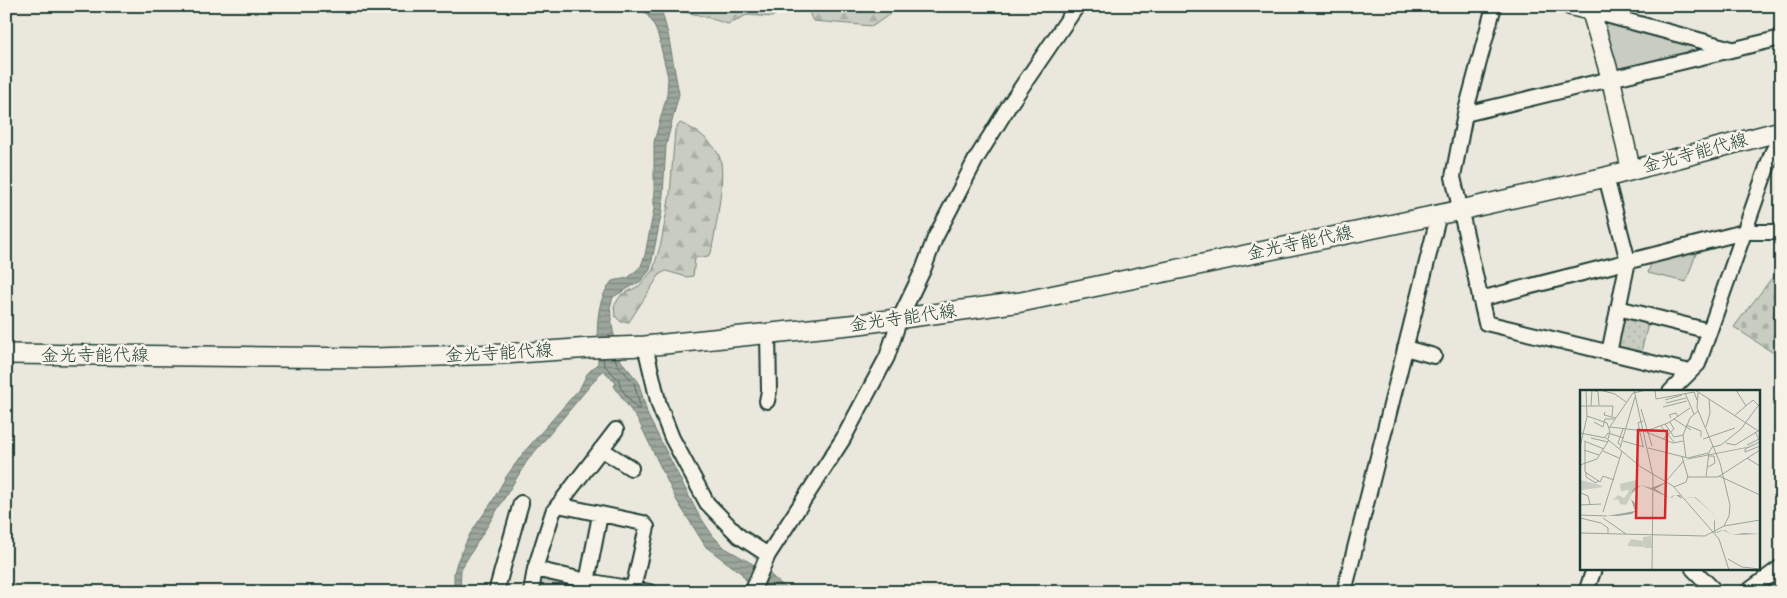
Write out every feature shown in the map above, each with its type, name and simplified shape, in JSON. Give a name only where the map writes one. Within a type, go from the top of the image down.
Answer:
[{"type":"main road","name":"金光寺能代線","points":[[6,354],[374,358],[503,354],[645,346],[859,324],[1022,302],[1461,210],[1606,177],[1781,131]]},
{"type":"street","points":[[752,592],[768,555],[842,439],[887,357],[900,318],[923,270],[935,238],[976,159],[1010,104],[1076,6]]},
{"type":"street","points":[[1494,6],[1466,114],[1453,177],[1486,323],[1690,372]]},
{"type":"street","points":[[1571,6],[1591,9],[1735,50]]},
{"type":"street","points":[[1591,9],[1611,79],[1631,170]]},
{"type":"street","points":[[1466,114],[1781,38]]},
{"type":"street","points":[[1672,390],[1698,364],[1772,153],[1781,136]]},
{"type":"street","points":[[1606,177],[1628,261],[1609,353]]},
{"type":"street","points":[[1344,592],[1439,214]]},
{"type":"street","points":[[1480,299],[1744,232],[1781,232]]},
{"type":"street","points":[[1618,308],[1709,330]]},
{"type":"street","points":[[767,401],[769,391],[768,333]]},
{"type":"street","points":[[645,346],[659,404],[672,438],[707,504],[738,536],[768,555]]},
{"type":"street","points":[[1405,348],[1434,356]]},
{"type":"street","points":[[531,592],[535,570],[558,504],[616,430]]},
{"type":"street","points":[[601,449],[631,468]]},
{"type":"street","points":[[496,592],[521,503]]},
{"type":"street","points":[[558,504],[600,515],[643,523],[647,527],[633,589]]},
{"type":"street","points":[[586,586],[600,515]]},
{"type":"street","points":[[1747,592],[1781,567]]},
{"type":"street","points":[[535,570],[586,586],[650,592]]},
{"type":"street","points":[[1586,592],[1594,570]]},
{"type":"street","points":[[1694,570],[1716,592]]},
{"type":"green space","points":[[676,6],[779,6],[779,11],[772,17],[747,15],[728,24],[679,11]]},
{"type":"green space","points":[[811,6],[901,6],[873,26],[813,21],[810,15]]},
{"type":"green space","points":[[1603,21],[1702,46],[1698,52],[1616,69]]},
{"type":"green space","points":[[680,123],[704,137],[720,158],[721,191],[711,253],[708,256],[695,258],[693,276],[687,277],[666,271],[660,274],[629,322],[621,322],[615,316],[614,306],[621,295],[639,286],[653,270],[661,243],[670,194],[675,130]]},
{"type":"green space","points":[[1697,251],[1686,282],[1648,273],[1651,263]]},
{"type":"green space","points":[[1774,275],[1777,275],[1780,284],[1774,312],[1781,314],[1781,358],[1734,327]]},
{"type":"green space","points":[[1628,315],[1649,320],[1640,356],[1617,350],[1614,344],[1621,319]]},
{"type":"green space","points":[[546,576],[580,583],[582,592],[535,592],[536,581]]},
{"type":"water","points":[[641,6],[659,6],[662,12],[679,94],[666,145],[662,211],[650,270],[641,281],[613,297],[610,307],[613,331],[621,361],[638,381],[648,416],[697,512],[713,536],[725,548],[770,574],[791,592],[765,592],[748,583],[741,573],[706,547],[677,501],[639,422],[614,386],[616,383],[603,370],[527,461],[461,569],[460,592],[454,592],[454,573],[457,562],[470,534],[524,452],[580,388],[587,374],[598,363],[597,331],[599,310],[606,290],[612,281],[628,278],[641,266],[645,255],[654,209],[654,142],[667,95],[668,77],[658,35],[653,23]]}]
